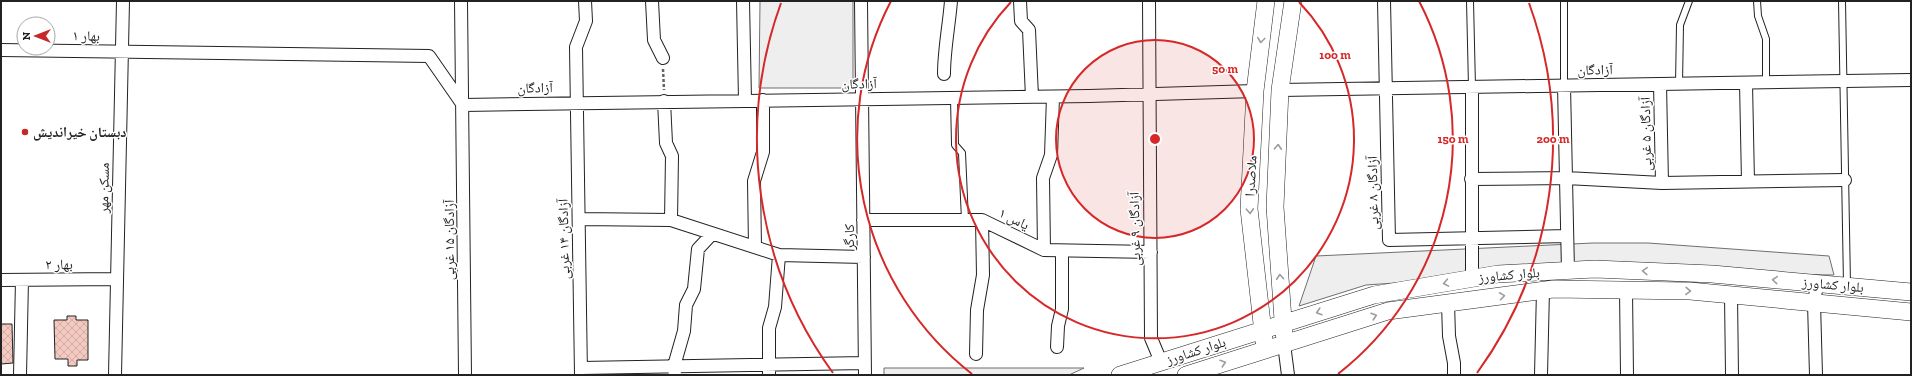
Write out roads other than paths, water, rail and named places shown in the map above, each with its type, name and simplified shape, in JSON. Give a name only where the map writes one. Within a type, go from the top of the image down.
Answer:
[{"type":"main road","name":"ملاصدرا","points":[[1266,1],[1255,91],[1249,209],[1262,330],[1266,350]]},
{"type":"main road","name":"ملاصدرا","points":[[1284,344],[1275,207],[1280,90],[1293,1]]},
{"type":"main road","name":"بلوار کشاورز","points":[[1120,375],[1374,295],[1498,274],[1595,269],[1712,274],[1911,292]]},
{"type":"main road","name":"بلوار کشاورز","points":[[1186,375],[1388,311],[1543,290],[1690,291],[1911,312]]},
{"type":"street","name":"مسکن مهر","points":[[115,375],[123,1]]},
{"type":"street","name":"آزادگان ۱۵ غربی","points":[[461,1],[465,375]]},
{"type":"street","name":"آزادگان ۱۴ غربی","points":[[581,371],[576,47],[586,21],[585,1]]},
{"type":"street","points":[[652,1],[654,40],[663,58]]},
{"type":"street","points":[[743,1],[745,100]]},
{"type":"street","name":"کارگر","points":[[861,1],[865,369]]},
{"type":"street","points":[[944,74],[944,58],[949,32],[951,1]]},
{"type":"street","points":[[1020,1],[1021,21],[1029,30],[1032,97]]},
{"type":"street","name":"آزادگان ۹ غربی","points":[[1149,1],[1151,338],[1161,362]]},
{"type":"street","points":[[1384,1],[1387,89]]},
{"type":"street","name":"بهار ۱","points":[[1,50],[429,56],[463,105]]},
{"type":"street","name":"آزادگان","points":[[1280,90],[1911,80]]},
{"type":"street","points":[[1746,83],[1748,182]]},
{"type":"street","name":"آزادگان ۵ غربی","points":[[1660,84],[1662,183]]},
{"type":"street","points":[[1564,86],[1568,271]]},
{"type":"street","points":[[1472,87],[1472,279]]},
{"type":"street","name":"آزادگان ۸ غربی","points":[[1387,89],[1389,240],[1471,238]]},
{"type":"street","name":"آزادگان","points":[[463,105],[577,102],[1053,97],[1255,91]]},
{"type":"street","points":[[1044,250],[1043,178],[1051,155],[1053,97]]},
{"type":"street","points":[[755,247],[754,181],[763,152],[763,100]]},
{"type":"street","points":[[664,101],[666,143],[672,156],[671,220]]},
{"type":"street","points":[[1471,179],[1566,178],[1662,183],[1845,180]]},
{"type":"street","points":[[579,219],[671,220],[779,255],[864,257]]},
{"type":"street","name":"یاس ۱","points":[[864,220],[982,220],[1044,250],[1151,252]]},
{"type":"street","points":[[976,354],[977,310],[982,275],[982,220]]},
{"type":"street","points":[[674,371],[684,331],[686,305],[694,288],[698,249],[712,234]]},
{"type":"street","points":[[1471,238],[1567,236]]},
{"type":"street","points":[[1057,347],[1058,326],[1062,309],[1062,251]]},
{"type":"street","points":[[769,370],[769,328],[775,307],[779,255]]},
{"type":"street","name":"بهار ۲","points":[[1,280],[117,279]]},
{"type":"street","points":[[20,375],[22,280]]},
{"type":"street","points":[[1816,375],[1814,303],[1817,284]]},
{"type":"street","points":[[1541,375],[1543,290]]},
{"type":"street","points":[[1626,290],[1627,375]]},
{"type":"street","points":[[1731,294],[1732,375]]},
{"type":"street","points":[[1448,303],[1449,336],[1454,363],[1454,375]]},
{"type":"street","points":[[1284,344],[1288,375]]},
{"type":"street","points":[[581,371],[865,369]]},
{"type":"lane","points":[[1470,1],[1472,87]]},
{"type":"lane","points":[[1564,1],[1564,86]]},
{"type":"lane","points":[[1679,84],[1680,26],[1689,1]]},
{"type":"lane","points":[[1757,1],[1758,16],[1766,39],[1766,82]]},
{"type":"lane","points":[[1842,1],[1847,286]]},
{"type":"lane","points":[[954,98],[955,145],[962,153],[965,220]]},
{"type":"place","name":"دبستان خیراندیش","points":[[25,132]]}]
